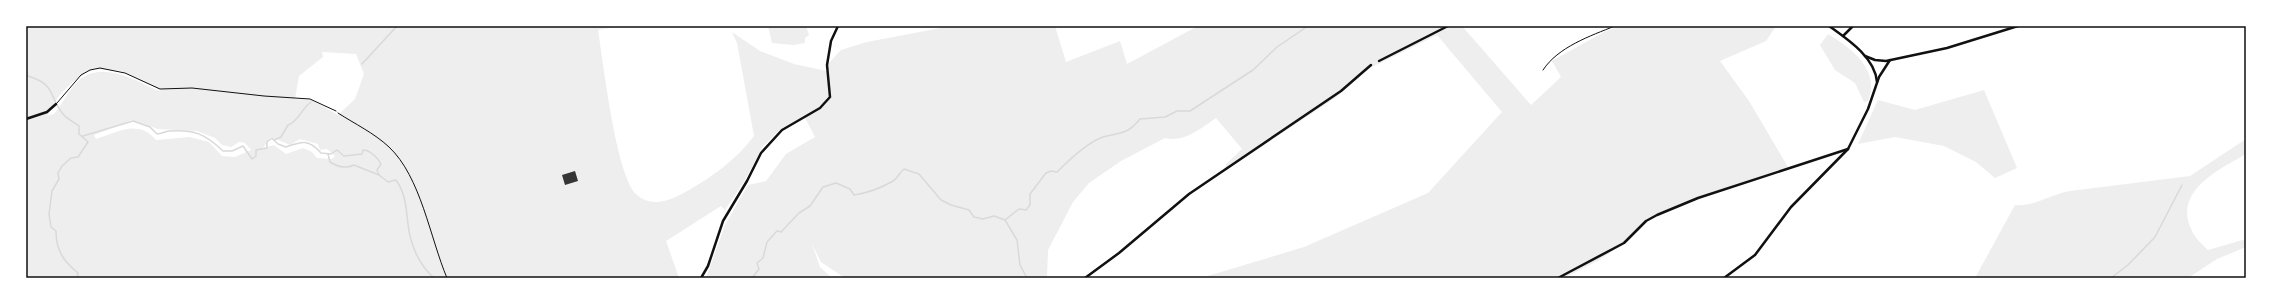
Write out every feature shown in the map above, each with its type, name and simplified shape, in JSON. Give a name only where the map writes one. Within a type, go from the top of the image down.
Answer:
[{"type":"street","points":[[701,278],[708,266],[723,221],[748,180],[761,153],[782,130],[820,108],[830,97],[827,65],[831,41],[838,26]]},
{"type":"street","points":[[1379,61],[1448,26]]},
{"type":"street","points":[[1829,26],[1843,36],[1865,56],[1871,65],[1877,84]]},
{"type":"street","points":[[1843,36],[1853,26]]},
{"type":"street","points":[[1865,56],[1880,61],[1890,60],[1947,48],[2018,26]]},
{"type":"street","points":[[1724,278],[1755,255],[1791,207],[1848,149],[1859,129],[1883,71],[1890,60]]},
{"type":"street","points":[[1085,278],[1119,253],[1199,186],[1342,91],[1371,65]]},
{"type":"street","points":[[26,119],[47,112],[56,104]]},
{"type":"street","points":[[1558,278],[1624,242],[1646,221],[1657,215],[1698,198],[1848,149]]},
{"type":"lane","points":[[1543,70],[1550,58],[1615,26]]},
{"type":"lane","points":[[56,104],[81,75],[90,70],[100,68],[119,71],[160,89],[200,88],[264,96],[310,99],[336,111]]},
{"type":"path","points":[[336,111],[381,140],[401,160],[413,184],[447,278]]},
{"type":"shaded area","points":[[26,26],[622,26],[598,30],[611,116],[622,165],[629,183],[636,194],[642,199],[655,202],[669,200],[676,197],[707,179],[740,152],[754,136],[737,43],[732,32],[760,51],[794,64],[827,71],[827,65],[841,50],[867,42],[951,26],[1055,26],[1066,62],[1120,41],[1127,64],[1198,26],[1462,26],[1531,105],[1561,77],[1552,61],[1604,32],[1619,26],[1776,26],[1766,41],[1720,61],[1749,101],[1788,167],[1698,197],[1645,220],[1627,239],[1629,240],[1599,260],[1564,278],[1201,278],[1304,247],[1428,193],[1502,112],[1437,35],[1366,70],[1335,98],[1225,171],[1226,164],[1242,149],[1216,118],[1186,137],[1172,139],[1165,138],[1121,161],[1089,183],[1073,202],[1048,250],[1047,278],[845,278],[821,262],[812,244],[820,267],[832,278],[706,278],[725,225],[748,185],[766,181],[786,154],[815,137],[804,116],[782,128],[763,146],[745,180],[725,210],[721,206],[666,241],[679,278],[26,278]],"holes":[[[322,52],[356,54],[364,74],[355,99],[338,115],[312,100],[295,99],[299,76],[323,57]],[[94,69],[121,71],[162,91],[156,90],[136,80],[115,73],[94,73],[84,77],[75,84],[54,114],[47,116],[66,88]],[[132,120],[158,129],[197,131],[215,138],[222,145],[231,147],[239,142],[245,143],[251,150],[235,157],[222,156],[209,142],[190,137],[156,140],[142,130],[135,129],[120,131],[96,139],[94,135]],[[271,137],[290,145],[300,139],[318,144],[320,150],[327,149],[335,156],[332,159],[317,158],[312,152],[303,148],[286,154],[274,145],[263,148]]]},
{"type":"shaded area","points":[[768,26],[806,26],[809,35],[805,38],[805,43],[794,45],[772,43]]},
{"type":"shaded area","points":[[1828,34],[1846,46],[1862,61],[1870,79],[1871,90],[1868,101],[1864,102],[1855,83],[1835,70],[1820,45]]},
{"type":"shaded area","points":[[1984,90],[2017,168],[1995,178],[1976,162],[1944,146],[1895,137],[1858,144],[1878,100],[1915,110]]},
{"type":"shaded area","points":[[2246,139],[2246,154],[2211,175],[2193,194],[2188,205],[2187,217],[2193,234],[2208,250],[2246,239],[2246,247],[2217,259],[2188,278],[1975,278],[2015,205],[2029,204],[2070,191],[2190,176]]},
{"type":"building","points":[[575,171],[578,181],[565,185],[562,175]]},
{"type":"waterway","points":[[362,64],[397,26]]},
{"type":"waterway","points":[[752,278],[759,269],[757,263],[763,258],[767,242],[777,231],[781,232],[799,213],[810,206],[823,187],[836,183],[850,189],[854,195],[859,194],[884,186],[896,179],[904,169],[919,174],[941,200],[951,205],[969,210],[974,217],[983,219],[994,216],[1005,220],[1019,209],[1026,210],[1030,205],[1030,194],[1046,173],[1051,171],[1057,172],[1072,157],[1097,139],[1127,130],[1140,119],[1165,117],[1177,111],[1190,111],[1253,70],[1277,47],[1308,26]]},
{"type":"waterway","points":[[26,67],[28,76],[37,79],[48,87],[58,108],[63,114],[79,126],[79,134],[88,142],[78,157],[71,158],[62,166],[58,173],[59,179],[52,191],[49,214],[51,227],[56,231],[57,244],[61,255],[78,273],[77,278]]},
{"type":"waterway","points":[[274,140],[281,137],[288,125],[295,121],[311,102]]},
{"type":"waterway","points":[[83,136],[133,121],[150,127],[157,134],[169,131],[185,131],[199,134],[210,140],[223,151],[232,151],[243,146],[252,159],[256,156],[256,150],[267,148],[267,142],[272,138],[278,144],[286,147],[305,142],[313,145],[321,153],[331,154],[337,150],[344,156],[362,154],[363,150],[366,150],[376,157],[381,164],[377,170],[379,175],[388,182],[396,180],[399,185],[405,201],[409,232],[416,254],[424,267],[434,278]]},
{"type":"waterway","points":[[328,154],[330,162],[336,165],[342,167],[354,165],[379,175]]},
{"type":"waterway","points":[[2111,278],[2128,265],[2155,237],[2182,185]]},
{"type":"waterway","points":[[1005,220],[1017,240],[1020,265],[1027,278]]}]
